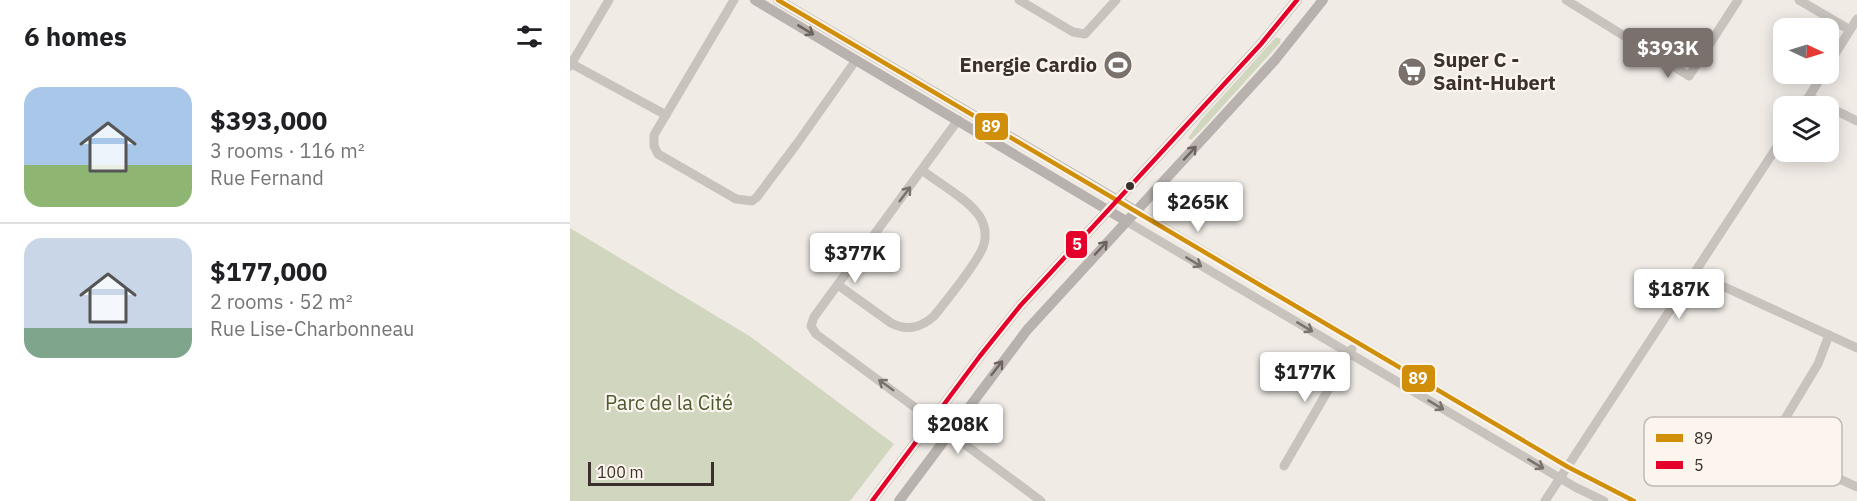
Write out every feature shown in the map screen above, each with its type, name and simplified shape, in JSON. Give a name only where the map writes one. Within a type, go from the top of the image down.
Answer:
[{"type":"main road","points":[[755,0],[1126,221]]},
{"type":"main road","points":[[778,0],[1136,211]]},
{"type":"main road","points":[[872,501],[1020,306],[1261,44],[1297,0]]},
{"type":"main road","points":[[898,501],[1027,330],[1275,60],[1323,0]]},
{"type":"street","points":[[609,0],[571,65],[666,115]]},
{"type":"street","points":[[734,0],[654,135],[654,146],[658,154],[736,199],[752,201],[796,145],[856,60]]},
{"type":"street","points":[[1019,0],[1073,32],[1085,34],[1116,0]]},
{"type":"street","points":[[1566,0],[1689,76],[1738,0]]},
{"type":"street","points":[[1799,0],[1850,30]]},
{"type":"street","points":[[1839,48],[1857,19]]},
{"type":"street","points":[[1839,112],[1857,121]]},
{"type":"street","points":[[958,120],[813,319],[812,326],[814,332],[1041,501]]},
{"type":"street","points":[[1545,501],[1773,153]]},
{"type":"street","points":[[838,285],[891,323],[913,327],[924,324],[934,316],[978,257],[985,238],[984,226],[979,215],[922,170]]},
{"type":"street","points":[[1136,211],[1568,467],[1634,501]]},
{"type":"street","points":[[1126,221],[1560,479],[1604,501]]},
{"type":"street","points":[[1694,273],[1857,348]]},
{"type":"street","points":[[1250,294],[1257,291],[1286,300]]},
{"type":"street","points":[[1786,417],[1818,364],[1829,335]]},
{"type":"street","points":[[1284,466],[1356,342]]},
{"type":"street","points":[[1842,480],[1857,487]]},
{"type":"green space","points":[[1276,37],[1281,39],[1280,43],[1203,128],[1191,140],[1188,138],[1201,120]]},
{"type":"green space","name":"Parc de la Cité","points":[[570,228],[751,337],[894,444],[850,501],[570,501]]},
{"type":"transit line","name":"89","points":[[778,0],[1568,467],[1634,501]]},
{"type":"transit line","name":"5","points":[[872,501],[1020,306],[1261,44],[1297,0]]},
{"type":"place","name":"Energie Cardio","points":[[1118,65]]},
{"type":"place","name":"Super C - Saint-Hubert","points":[[1412,72]]}]
